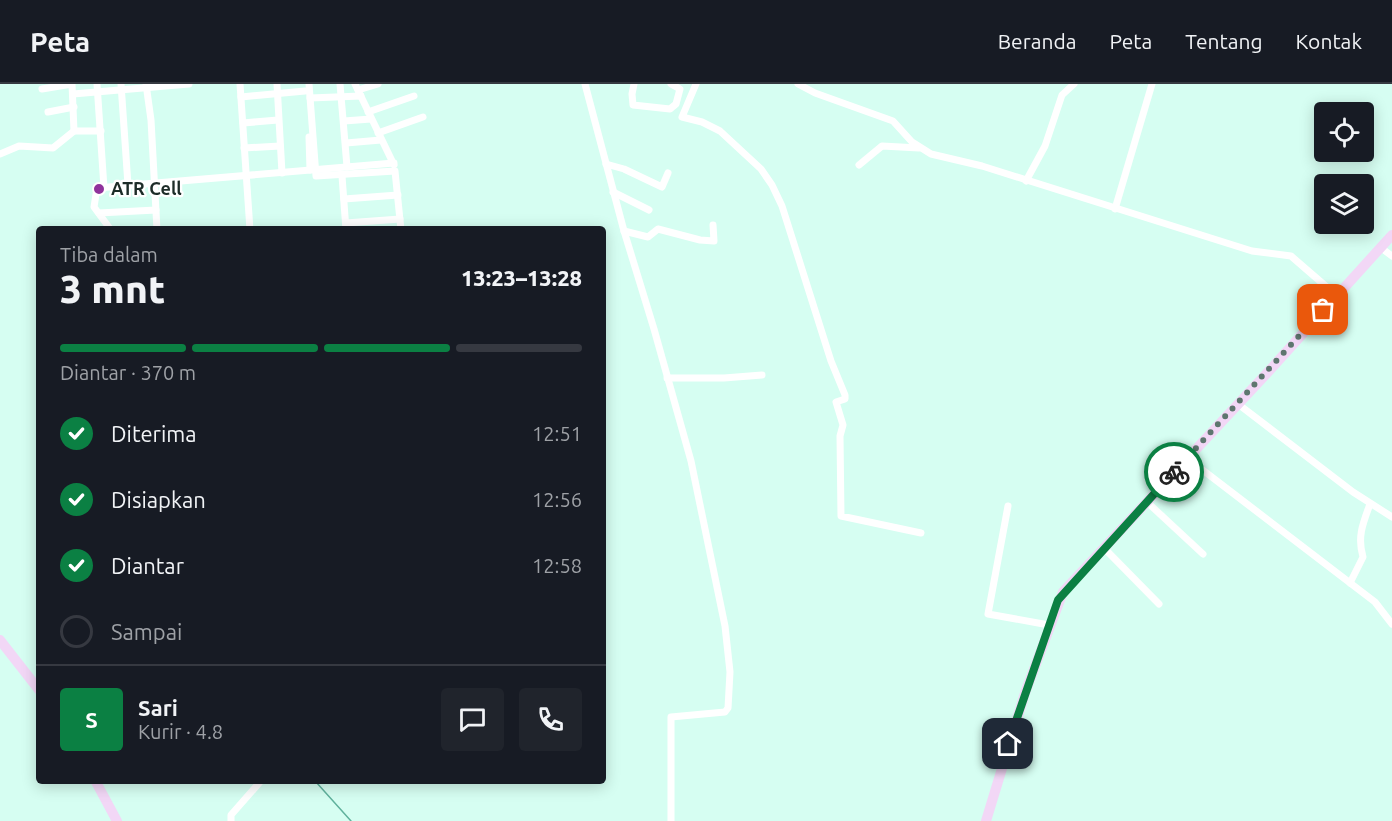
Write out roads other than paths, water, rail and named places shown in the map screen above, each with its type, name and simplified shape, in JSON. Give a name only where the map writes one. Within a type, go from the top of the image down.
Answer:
[{"type":"main road","points":[[986,821],[1025,693],[1063,591],[1105,549],[1392,235]]},
{"type":"main road","points":[[0,640],[36,686]]},
{"type":"main road","points":[[97,784],[117,821]]},
{"type":"street","points":[[42,89],[72,84],[74,131]]},
{"type":"street","points":[[73,94],[98,88],[189,84]]},
{"type":"street","points":[[240,84],[250,226]]},
{"type":"street","points":[[277,84],[282,173]]},
{"type":"street","points":[[340,84],[347,167]]},
{"type":"street","points":[[310,98],[341,98],[378,84]]},
{"type":"street","points":[[585,84],[613,192],[690,461],[725,626],[730,688],[730,703],[725,712],[671,717],[671,821]]},
{"type":"street","points":[[634,84],[633,105],[670,109],[676,104],[680,89],[671,84]]},
{"type":"street","points":[[696,84],[682,117],[702,122],[726,136],[760,169],[782,206],[831,362],[845,395],[845,399],[836,402],[843,424],[840,443],[841,516],[921,532]]},
{"type":"street","points":[[798,84],[815,93],[893,122],[919,148],[933,155],[1026,181],[1263,254],[1291,256],[1336,295]]},
{"type":"street","points":[[1026,181],[1045,146],[1062,95],[1074,84]]},
{"type":"street","points":[[1115,209],[1152,84]]},
{"type":"street","points":[[149,86],[157,226]]},
{"type":"street","points":[[241,97],[277,94],[306,86]]},
{"type":"street","points":[[306,86],[310,98],[313,170]]},
{"type":"street","points":[[306,86],[313,170],[317,178],[395,171]]},
{"type":"street","points":[[122,87],[128,185]]},
{"type":"street","points":[[98,88],[104,188]]},
{"type":"street","points":[[358,90],[394,163],[401,226]]},
{"type":"street","points":[[344,121],[370,115],[414,96]]},
{"type":"street","points":[[48,112],[74,107]]},
{"type":"street","points":[[346,143],[380,136],[423,117]]},
{"type":"street","points":[[243,123],[278,120]]},
{"type":"street","points":[[0,154],[27,145],[47,150],[65,140],[74,131],[101,131]]},
{"type":"street","points":[[244,148],[280,146]]},
{"type":"street","points":[[860,165],[882,146],[919,148]]},
{"type":"street","points":[[108,226],[94,207],[95,190],[128,185],[394,163]]},
{"type":"street","points":[[606,164],[624,169],[662,187],[668,173]]},
{"type":"street","points":[[342,176],[346,226],[400,219]]},
{"type":"street","points":[[613,192],[649,210]]},
{"type":"street","points":[[344,199],[398,195]]},
{"type":"street","points":[[99,213],[156,210]]},
{"type":"street","points":[[624,231],[648,237],[658,229],[700,240],[714,241],[713,225]]},
{"type":"street","points":[[1380,247],[1392,256]]},
{"type":"street","points":[[667,378],[762,375]]},
{"type":"street","points":[[1238,404],[1370,504],[1392,517]]},
{"type":"street","points":[[1187,458],[1375,602],[1392,624]]},
{"type":"street","points":[[1147,502],[1203,554]]},
{"type":"street","points":[[1350,583],[1363,557],[1360,545],[1360,526],[1370,504]]},
{"type":"street","points":[[1008,506],[988,614],[1049,625]]},
{"type":"street","points":[[1105,549],[1159,604]]},
{"type":"street","points":[[231,821],[231,815],[258,784]]},
{"type":"waterway","points":[[318,784],[351,821]]},
{"type":"place","name":"ATR Cell","points":[[99,189]]}]
